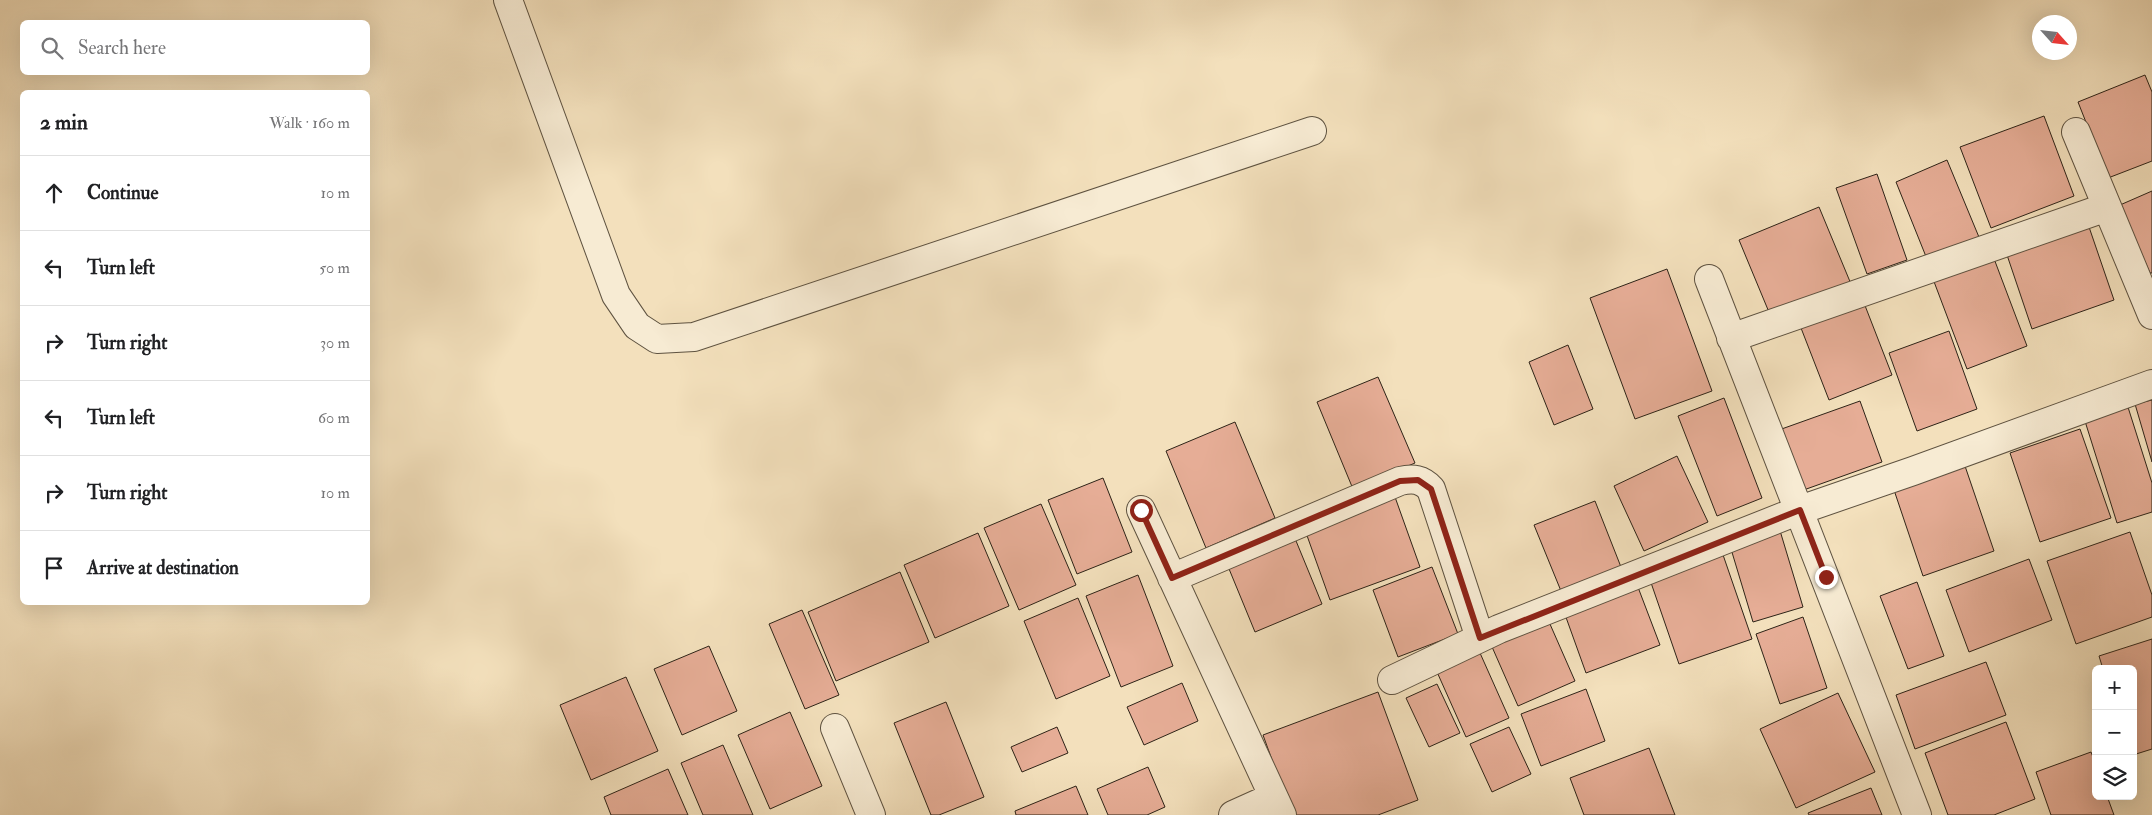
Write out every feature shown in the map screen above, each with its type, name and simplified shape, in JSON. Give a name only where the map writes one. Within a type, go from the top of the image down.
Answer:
[{"type":"street","points":[[508,0],[616,296],[637,326],[656,339],[694,337],[1312,131]]},
{"type":"street","points":[[2076,132],[2152,315]]},
{"type":"street","points":[[1731,338],[2107,207]]},
{"type":"street","points":[[1709,279],[1917,815]]},
{"type":"street","points":[[1392,680],[1480,638],[1800,510],[1914,471],[2152,384]]},
{"type":"street","points":[[1172,578],[1400,481],[1412,478],[1427,484],[1431,489],[1480,638]]},
{"type":"street","points":[[1141,510],[1277,806],[1233,815]]},
{"type":"street","points":[[835,728],[871,815]]},
{"type":"building","points":[[2145,75],[2152,92],[2152,161],[2108,178],[2078,102]]},
{"type":"building","points":[[2044,116],[2074,196],[1991,228],[1960,147]]},
{"type":"building","points":[[1947,160],[1981,242],[1929,264],[1896,182]]},
{"type":"building","points":[[1877,174],[1907,260],[1867,274],[1836,188]]},
{"type":"building","points":[[2152,191],[2152,273],[2150,273],[2120,205]]},
{"type":"building","points":[[1819,207],[1851,284],[1771,317],[1739,240]]},
{"type":"building","points":[[2088,224],[2114,300],[2032,329],[2006,252]]},
{"type":"building","points":[[1993,256],[2027,346],[1967,369],[1933,279]]},
{"type":"building","points":[[1667,269],[1712,391],[1635,419],[1590,298]]},
{"type":"building","points":[[1864,303],[1892,375],[1829,400],[1801,328]]},
{"type":"building","points":[[1949,331],[1977,409],[1917,431],[1889,353]]},
{"type":"building","points":[[1568,345],[1593,409],[1554,425],[1529,362]]},
{"type":"building","points":[[1378,377],[1415,463],[1353,489],[1317,402]]},
{"type":"building","points":[[1724,398],[1762,498],[1717,516],[1678,416]]},
{"type":"building","points":[[2152,400],[2152,462],[2135,404]]},
{"type":"building","points":[[1860,401],[1882,462],[1798,492],[1776,431]]},
{"type":"building","points":[[2127,404],[2152,483],[2152,512],[2117,523],[2084,418]]},
{"type":"building","points":[[1235,422],[1275,518],[1206,548],[1166,451]]},
{"type":"building","points":[[2080,429],[2111,518],[2040,542],[2010,453]]},
{"type":"building","points":[[1677,456],[1708,522],[1644,551],[1614,486]]},
{"type":"building","points":[[1965,466],[1994,551],[1923,576],[1894,490]]},
{"type":"building","points":[[1103,478],[1132,552],[1077,574],[1048,500]]},
{"type":"building","points":[[1395,497],[1420,567],[1330,600],[1305,530]]},
{"type":"building","points":[[1595,501],[1621,567],[1561,591],[1534,525]]},
{"type":"building","points":[[1041,504],[1076,585],[1019,610],[984,528]]},
{"type":"building","points":[[1778,524],[1803,607],[1753,622],[1728,539]]},
{"type":"building","points":[[2130,532],[2152,595],[2152,617],[2076,644],[2047,561]]},
{"type":"building","points":[[978,533],[1009,606],[935,638],[904,565]]},
{"type":"building","points":[[1294,536],[1322,604],[1255,632],[1227,564]]},
{"type":"building","points":[[1721,549],[1752,639],[1679,664],[1648,574]]},
{"type":"building","points":[[2029,559],[2052,620],[1969,652],[1946,590]]},
{"type":"building","points":[[1432,567],[1458,634],[1398,657],[1373,590]]},
{"type":"building","points":[[900,572],[929,642],[836,681],[808,612]]},
{"type":"building","points":[[1138,575],[1173,666],[1121,687],[1086,596]]},
{"type":"building","points":[[1636,582],[1660,645],[1586,673],[1563,609]]},
{"type":"building","points":[[1917,582],[1944,656],[1908,669],[1880,596]]},
{"type":"building","points":[[1078,598],[1110,676],[1056,699],[1024,621]]},
{"type":"building","points":[[802,610],[839,695],[805,709],[769,624]]},
{"type":"building","points":[[1546,615],[1575,681],[1518,706],[1489,640]]},
{"type":"building","points":[[1803,617],[1827,688],[1780,704],[1756,634]]},
{"type":"building","points":[[2152,639],[2152,749],[2137,754],[2137,665],[2102,665],[2099,656]]},
{"type":"building","points":[[1476,644],[1509,718],[1466,737],[1433,663]]},
{"type":"building","points":[[709,646],[737,711],[682,735],[654,669]]},
{"type":"building","points":[[1986,662],[2006,715],[1915,749],[1896,695]]},
{"type":"building","points":[[626,677],[658,751],[591,780],[560,705]]},
{"type":"building","points":[[1182,683],[1198,721],[1144,745],[1127,707]]},
{"type":"building","points":[[1437,684],[1460,733],[1429,747],[1406,698]]},
{"type":"building","points":[[1586,689],[1605,741],[1541,766],[1521,714]]},
{"type":"building","points":[[1378,692],[1418,800],[1378,815],[1292,815],[1263,735]]},
{"type":"building","points":[[1838,693],[1875,772],[1796,808],[1760,729]]},
{"type":"building","points":[[946,702],[984,797],[939,815],[931,815],[894,723]]},
{"type":"building","points":[[790,712],[822,786],[770,809],[738,735]]},
{"type":"building","points":[[2006,722],[2035,799],[1994,815],[1948,815],[1925,753]]},
{"type":"building","points":[[1057,727],[1068,753],[1022,772],[1011,747]]},
{"type":"building","points":[[1509,727],[1531,774],[1492,792],[1470,744]]},
{"type":"building","points":[[723,745],[753,815],[703,815],[681,763]]},
{"type":"building","points":[[1649,748],[1675,815],[1584,815],[1570,778]]},
{"type":"building","points":[[2091,752],[2092,800],[2108,800],[2114,815],[2051,815],[2036,772]]},
{"type":"building","points":[[1148,767],[1165,807],[1147,815],[1108,815],[1097,789]]},
{"type":"building","points":[[668,769],[688,815],[611,815],[604,797]]},
{"type":"building","points":[[1076,786],[1088,815],[1016,815],[1015,811]]},
{"type":"building","points":[[1871,788],[1882,815],[1809,815],[1808,813]]},
{"type":"route","points":[[1141,510],[1172,578],[1400,481],[1412,478],[1418,480],[1427,484],[1431,489],[1480,638],[1498,629],[1800,510],[1826,577]]}]
